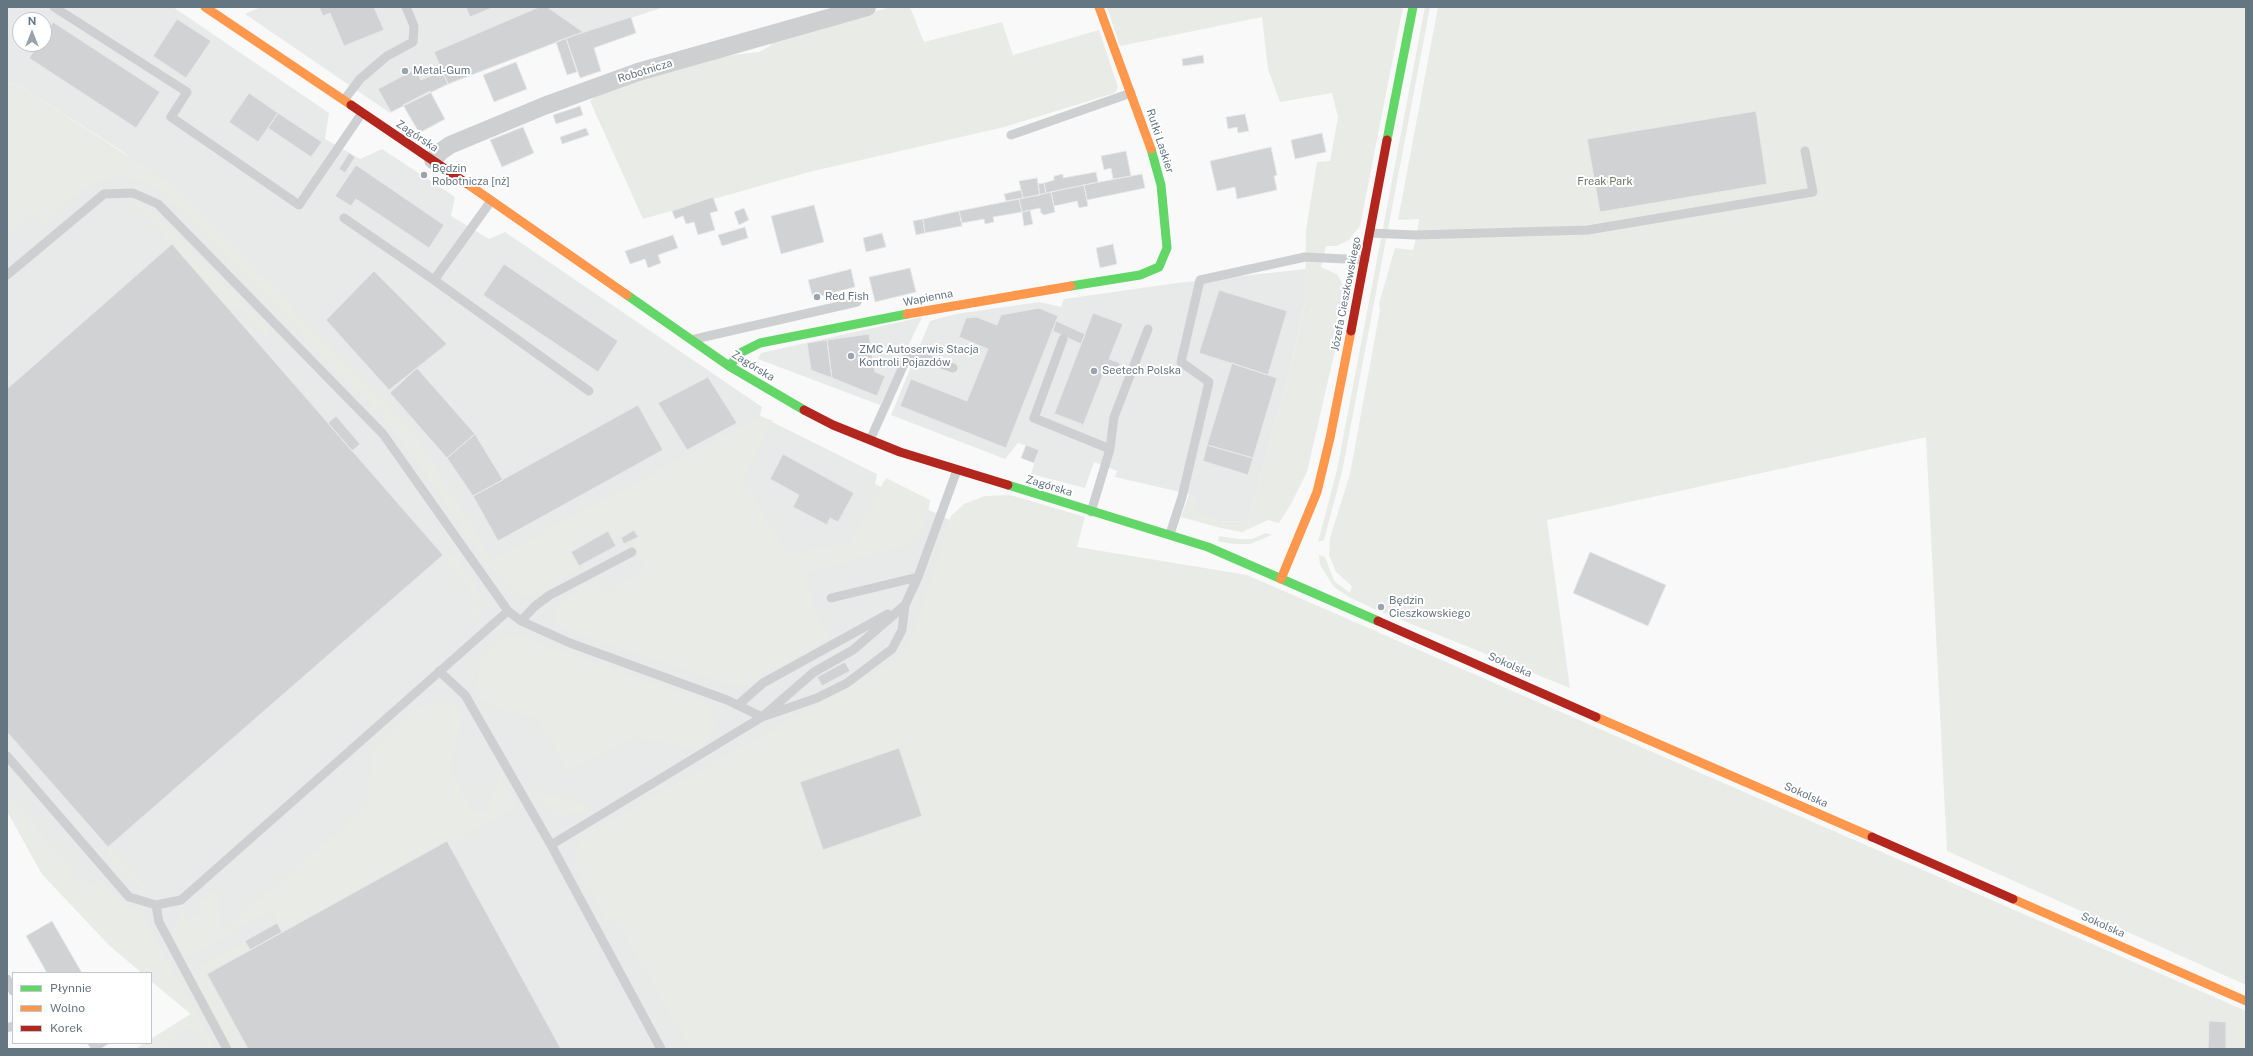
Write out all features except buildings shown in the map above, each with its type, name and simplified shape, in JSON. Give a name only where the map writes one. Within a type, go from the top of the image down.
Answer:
[{"type":"street","name":"Zagórska","points":[[205,7],[432,160],[729,366],[833,425],[870,441],[957,470],[1091,512],[1170,534],[1208,547],[1357,611]]},
{"type":"street","name":"Robotnicza","points":[[432,160],[450,145],[544,106],[638,72],[867,7]]},
{"type":"street","name":"Rutki Laskier","points":[[1099,7],[1147,137],[1161,185],[1167,248],[1159,267],[1140,275]]},
{"type":"street","name":"Józefa Cieszkowskiego","points":[[1281,579],[1317,492],[1330,438],[1413,7]]},
{"type":"street","name":"Wapienna","points":[[729,366],[742,352],[760,343],[954,305],[1140,275]]},
{"type":"street","name":"Sokolska","points":[[1357,611],[2246,1001]]},
{"type":"lane","points":[[54,7],[187,92],[171,117],[299,205],[362,113]]},
{"type":"lane","points":[[344,100],[360,79],[387,56],[413,42],[414,26],[406,7]]},
{"type":"lane","points":[[1011,135],[1131,93]]},
{"type":"lane","points":[[1370,233],[1409,235],[1588,230],[1813,192],[1805,151]]},
{"type":"lane","points":[[7,275],[104,194],[133,193],[158,204],[384,434],[508,611],[521,621],[570,643],[738,705],[762,717],[817,698],[847,683],[892,649],[902,630],[905,605],[918,577],[957,470]]},
{"type":"lane","points":[[434,280],[491,201]]},
{"type":"lane","points":[[344,218],[434,280],[589,391]]},
{"type":"lane","points":[[1170,534],[1182,497],[1209,382],[1181,362],[1200,280],[1305,257],[1364,260]]},
{"type":"lane","points":[[692,340],[857,302]]},
{"type":"lane","points":[[1091,512],[1110,449],[1114,417],[1148,329]]},
{"type":"lane","points":[[1063,339],[1034,418],[1110,449]]},
{"type":"lane","points":[[870,441],[909,353],[953,368]]},
{"type":"lane","points":[[521,621],[535,606],[550,595],[632,552]]},
{"type":"lane","points":[[831,598],[918,577]]},
{"type":"lane","points":[[738,705],[763,683],[905,605]]},
{"type":"lane","points":[[551,845],[762,717],[814,672],[853,650],[905,605]]},
{"type":"lane","points":[[7,756],[129,897],[156,905],[182,900],[508,611]]},
{"type":"lane","points":[[439,671],[465,695],[551,845],[661,1049]]},
{"type":"lane","points":[[156,905],[159,922],[227,1049]]},
{"type":"lane","points":[[7,979],[12,989]]},
{"type":"shaded area","points":[[7,7],[173,7],[329,113],[325,139],[360,159],[382,149],[455,197],[451,216],[489,239],[505,232],[762,407],[760,416],[877,474],[875,484],[950,520],[885,737],[702,1049],[136,1049],[144,1044],[152,1044],[152,1038],[191,1014],[152,982],[152,972],[141,972],[109,945],[42,874],[7,811],[7,217],[128,155],[25,89],[7,81]]},
{"type":"shaded area","name":"Metal-Gum","points":[[261,7],[664,7],[534,50],[430,92],[390,113],[245,14]]},
{"type":"shaded area","points":[[1306,269],[1305,302],[1290,370],[1248,522],[1217,521],[1193,512],[1196,498],[1189,494],[1115,477],[1117,471],[1094,462],[1085,488],[1031,474],[1039,450],[1018,443],[1005,459],[891,415],[930,321],[956,314],[1039,302],[1061,307],[1064,299],[1177,283]]},
{"type":"shaded area","points":[[922,317],[880,405],[758,359],[761,353]]},
{"type":"green space","points":[[891,7],[910,7],[924,42],[1002,22],[1013,55],[1099,30],[1118,87],[1115,93],[1004,127],[809,172],[643,219],[590,101],[604,90],[723,56],[759,52],[770,46],[775,39]]},
{"type":"green space","points":[[1107,7],[1403,7],[1360,226],[1349,240],[1337,246],[1326,246],[1321,267],[1338,275],[1346,292],[1345,307],[1307,472],[1291,504],[1279,523],[1268,520],[1242,532],[1181,517],[1189,494],[1196,498],[1194,512],[1217,521],[1248,522],[1290,370],[1305,303],[1306,230],[1317,162],[1330,161],[1338,117],[1332,93],[1280,102],[1268,69],[1262,17],[1120,46]]},
{"type":"green space","points":[[1425,7],[1430,7],[1342,472],[1324,540],[1318,542],[1337,470]]},
{"type":"green space","name":"Freak Park","points":[[1438,7],[2246,7],[2246,985],[1947,851],[1926,437],[1547,520],[1570,688],[1372,608],[1349,597],[1334,587],[1320,565],[1319,555],[1325,557],[1334,581],[1350,593],[1352,586],[1336,572],[1329,555],[1330,538],[1350,474],[1380,310],[1379,304],[1395,248],[1413,250],[1417,234],[1419,219],[1398,220]]},
{"type":"green space","points":[[7,81],[25,89],[173,185],[414,432],[493,559],[760,416],[773,421],[744,481],[788,553],[850,542],[886,478],[930,500],[927,521],[920,536],[906,546],[806,573],[821,629],[829,628],[832,636],[747,685],[735,687],[561,628],[556,622],[554,614],[560,601],[596,581],[603,595],[646,569],[631,542],[640,537],[635,529],[615,538],[608,530],[570,551],[580,569],[530,597],[511,589],[485,560],[407,449],[381,415],[387,409],[384,407],[378,412],[161,192],[147,182],[119,176],[101,180],[85,188],[52,218],[45,209],[42,212],[49,220],[44,224],[33,214],[7,235]]},
{"type":"green space","points":[[136,203],[151,212],[271,330],[264,337],[238,307],[232,312],[134,204]]},
{"type":"green space","points":[[1010,495],[1085,517],[1077,547],[1247,575],[2246,1011],[2246,1049],[689,1049],[618,923],[604,918],[576,869],[575,855],[579,842],[589,832],[879,670],[906,652],[951,516],[964,504],[985,496]]},
{"type":"green space","points":[[1266,533],[1272,535],[1250,544],[1233,544],[1218,541],[1219,536],[1238,539],[1252,539]]},
{"type":"green space","points":[[452,552],[475,584],[483,602],[480,621],[470,612],[480,602],[443,559]]},
{"type":"green space","points":[[507,636],[523,637],[703,700],[712,710],[716,719],[715,732],[708,742],[698,747],[684,748],[637,737],[568,772],[538,720],[489,705],[480,698],[477,690],[478,666],[482,655],[494,641]]},
{"type":"green space","points":[[442,701],[454,705],[462,712],[463,720],[450,768],[474,810],[485,813],[498,778],[501,777],[517,807],[454,842],[452,839],[447,841],[283,932],[271,911],[190,956],[182,954],[176,945],[172,932],[176,920],[183,911],[191,919],[202,910],[196,904],[217,888],[222,931],[366,807],[372,749],[416,710],[429,704]]},
{"type":"green space","points":[[535,791],[586,803],[589,808],[586,811],[567,815],[556,815],[537,800]]},
{"type":"green space","points":[[7,794],[77,873],[68,881],[70,884],[80,877],[89,886],[100,879],[116,898],[142,915],[217,1049],[208,1049],[187,1027],[161,1049],[136,1049],[144,1044],[152,1044],[152,1038],[191,1014],[152,982],[152,972],[141,972],[109,945],[42,874],[7,811]]},
{"type":"green space","points":[[110,847],[147,887],[144,889],[131,882],[105,852]]},
{"type":"green space","points":[[244,942],[249,950],[206,974],[247,1049],[233,1049],[194,977],[195,972],[199,967]]},
{"type":"traffic: fast","points":[[1387,140],[1413,7]]},
{"type":"traffic: fast","points":[[1071,286],[1140,275],[1159,267],[1167,248],[1161,185],[1151,149]]},
{"type":"traffic: fast","points":[[627,295],[729,366],[804,410]]},
{"type":"traffic: fast","points":[[729,366],[742,352],[760,343],[907,314]]},
{"type":"traffic: fast","points":[[1008,485],[1208,547],[1378,621]]},
{"type":"traffic: slow","points":[[205,7],[351,105]]},
{"type":"traffic: slow","points":[[1099,7],[1151,149]]},
{"type":"traffic: slow","points":[[466,183],[627,295]]},
{"type":"traffic: slow","points":[[907,314],[1071,286]]},
{"type":"traffic: slow","points":[[1281,579],[1317,492],[1330,438],[1351,331]]},
{"type":"traffic: slow","points":[[1596,717],[1872,837]]},
{"type":"traffic: slow","points":[[2013,899],[2246,1001]]},
{"type":"traffic: jam","points":[[351,105],[466,183]]},
{"type":"traffic: jam","points":[[1351,331],[1387,140]]},
{"type":"traffic: jam","points":[[804,410],[833,425],[900,452],[1008,485]]},
{"type":"traffic: jam","points":[[1378,621],[1596,717]]},
{"type":"traffic: jam","points":[[1872,837],[2013,899]]},
{"type":"place","name":"Metal-Gum","points":[[405,71]]},
{"type":"place","name":"Będzin Robotnicza [nż]","points":[[424,175]]},
{"type":"place","name":"Red Fish","points":[[817,297]]},
{"type":"place","name":"ZMC Autoserwis Stacja Kontroli Pojazdów","points":[[851,356]]},
{"type":"place","name":"Seetech Polska","points":[[1094,371]]},
{"type":"place","name":"Będzin Cieszkowskiego","points":[[1381,607]]}]
